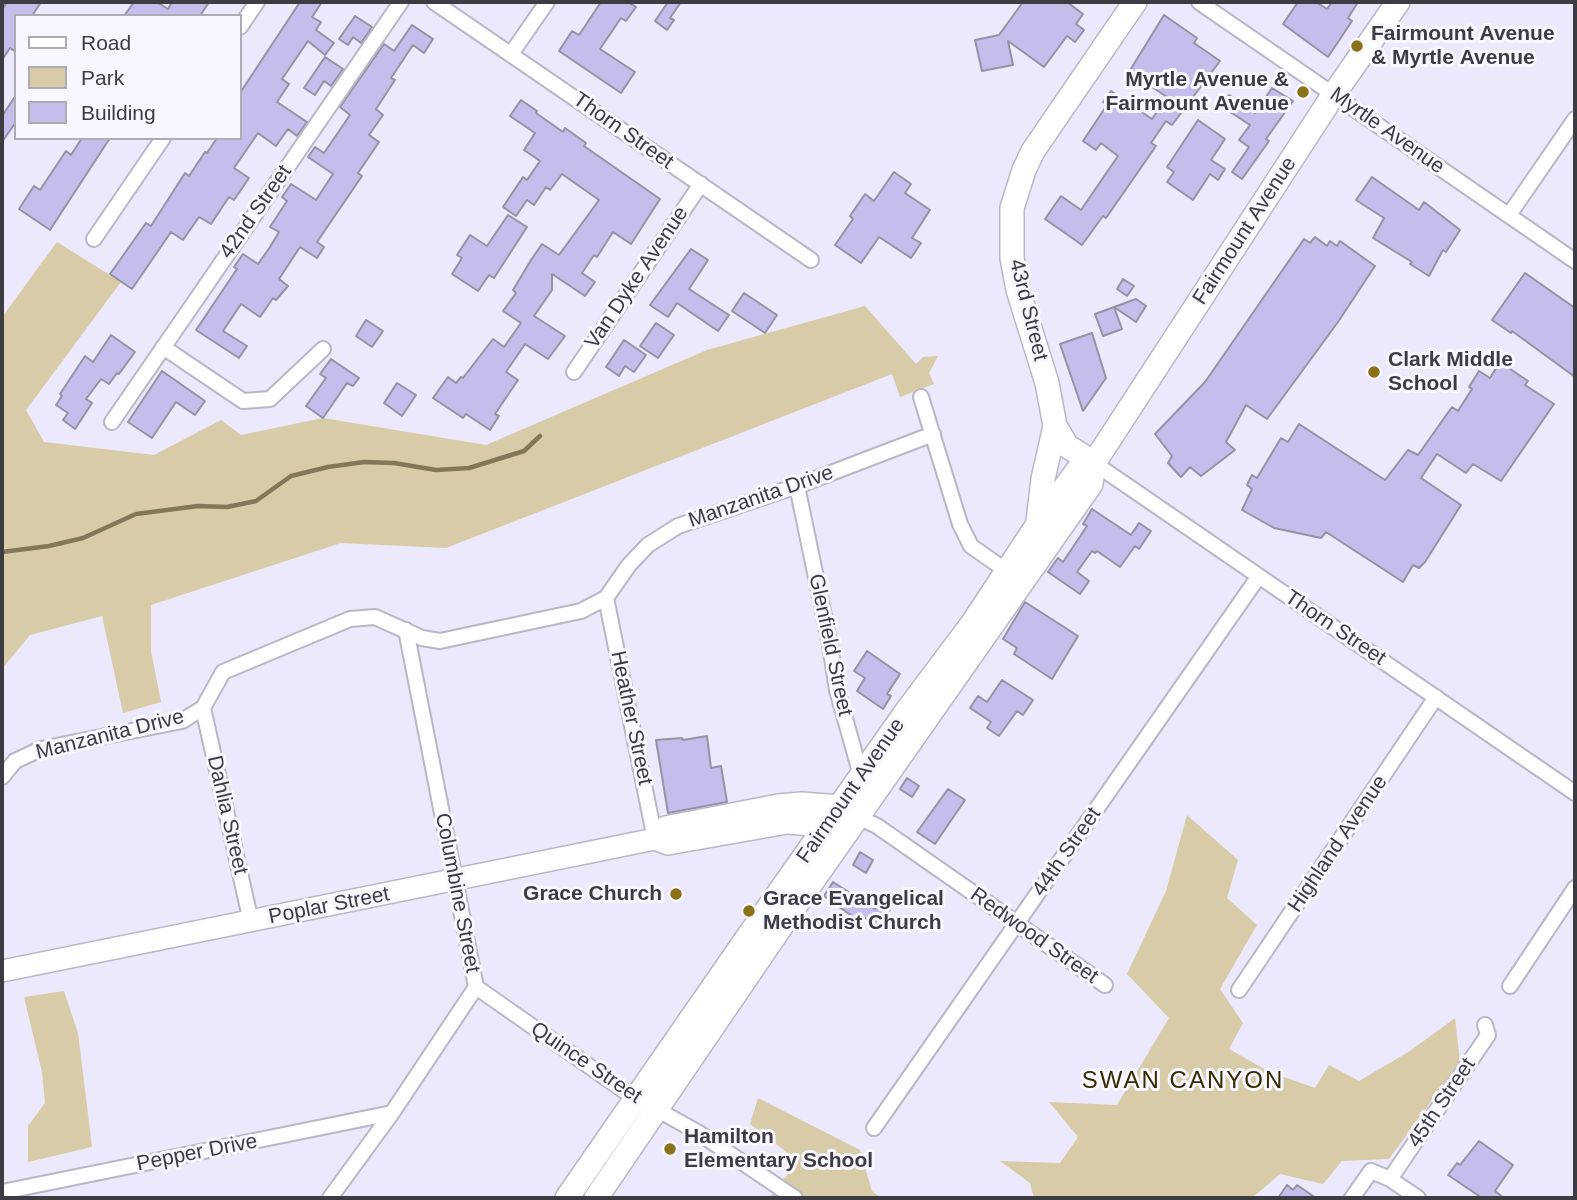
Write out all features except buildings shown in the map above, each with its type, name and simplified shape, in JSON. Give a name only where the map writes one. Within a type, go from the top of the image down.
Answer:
[{"type":"main road","name":"43rd Street","points":[[1038,524],[1043,479],[1055,426],[1047,383],[1018,290],[1012,258],[1012,208],[1033,151],[1135,2]]},
{"type":"main road","name":"Fairmount Avenue","points":[[596,1198],[855,809],[1091,484],[1094,463],[1334,94],[1398,2]]},
{"type":"main road","points":[[1055,426],[1067,446],[1094,463]]},
{"type":"main road","name":"Fairmount Avenue","points":[[567,1198],[826,826],[855,809],[862,778],[906,712],[1008,572],[1038,524],[1077,471],[1094,463]]},
{"type":"street","points":[[242,24],[257,2]]},
{"type":"street","name":"42nd Street","points":[[112,422],[401,2]]},
{"type":"street","name":"Thorn Street","points":[[435,2],[811,260]]},
{"type":"street","points":[[511,54],[547,2]]},
{"type":"street","name":"Myrtle Avenue","points":[[1199,2],[1575,261]]},
{"type":"street","points":[[1509,215],[1575,119]]},
{"type":"street","points":[[94,239],[162,140]]},
{"type":"street","name":"Van Dyke Avenue","points":[[574,372],[701,184]]},
{"type":"street","points":[[163,347],[243,401],[270,399],[323,349]]},
{"type":"street","points":[[921,397],[960,524],[971,546],[1008,572]]},
{"type":"street","name":"Manzanita Drive","points":[[2,777],[15,761],[41,749],[182,721],[203,708],[223,671],[350,619],[375,617],[422,638],[440,640],[581,611],[606,598],[629,565],[648,545],[678,526],[797,486],[933,434]]},
{"type":"street","name":"Thorn Street","points":[[1094,463],[1575,793]]},
{"type":"street","name":"Glenfield Street","points":[[797,486],[837,691],[862,778]]},
{"type":"street","name":"44th Street","points":[[874,1128],[1259,576]]},
{"type":"street","name":"Heather Street","points":[[606,598],[655,839]]},
{"type":"street","name":"Columbine Street","points":[[330,1198],[392,1113],[476,987],[406,630]]},
{"type":"street","name":"Highland Avenue","points":[[1240,990],[1436,697]]},
{"type":"street","name":"Dahlia Street","points":[[203,708],[251,922]]},
{"type":"street","name":"Poplar Street","points":[[655,839],[665,827],[778,805],[802,803],[855,809]]},
{"type":"street","name":"Redwood Street","points":[[855,809],[1105,985]]},
{"type":"street","name":"Poplar Street","points":[[2,971],[655,839],[668,844],[787,823],[826,826]]},
{"type":"street","points":[[1510,986],[1575,888]]},
{"type":"street","name":"Quince Street","points":[[476,987],[636,1098],[699,1133],[795,1198]]},
{"type":"street","name":"45th Street","points":[[1391,1179],[1488,1035],[1485,1024]]},
{"type":"street","name":"Pepper Drive","points":[[2,1192],[392,1113]]},
{"type":"street","points":[[1352,1198],[1371,1171],[1391,1179],[1418,1198]]},
{"type":"green space","points":[[57,242],[121,282],[26,410],[44,442],[154,455],[221,420],[241,435],[323,418],[486,445],[707,350],[865,306],[916,364],[923,357],[938,356],[929,373],[934,384],[900,397],[892,374],[446,548],[341,543],[151,605],[151,651],[161,702],[123,713],[102,616],[30,635],[2,669],[2,317]]},
{"type":"green space","points":[[1187,815],[1238,860],[1227,898],[1257,925],[1220,989],[1243,1023],[1229,1049],[1270,1072],[1315,1088],[1329,1065],[1359,1081],[1410,1051],[1455,1018],[1460,1062],[1389,1159],[1342,1161],[1323,1184],[1280,1174],[1252,1198],[1034,1198],[1030,1183],[1000,1161],[1060,1163],[1078,1137],[1049,1102],[1117,1105],[1169,1018],[1127,974],[1166,891]]},
{"type":"green space","points":[[64,991],[78,1033],[92,1147],[28,1162],[28,1126],[45,1103],[42,1072],[24,997]]},
{"type":"green space","points":[[758,1098],[860,1150],[872,1191],[881,1198],[769,1198],[798,1161],[750,1124]]},
{"type":"waterway","points":[[2,552],[83,538],[136,514],[198,506],[227,507],[256,501],[291,476],[328,467],[364,462],[394,463],[436,470],[469,468],[524,451],[540,436]]},
{"type":"place","name":"Fairmount Avenue & Myrtle Avenue","points":[[1357,46]]},
{"type":"place","name":"Myrtle Avenue & Fairmount Avenue","points":[[1303,92]]},
{"type":"place","name":"Clark Middle School","points":[[1374,372]]},
{"type":"place","name":"Grace Church","points":[[676,894]]},
{"type":"place","name":"Grace Evangelical Methodist Church","points":[[749,911]]},
{"type":"place","name":"Hamilton Elementary School","points":[[670,1149]]},
{"type":"district","name":"SWAN CANYON","points":[[1183,1081]]}]
